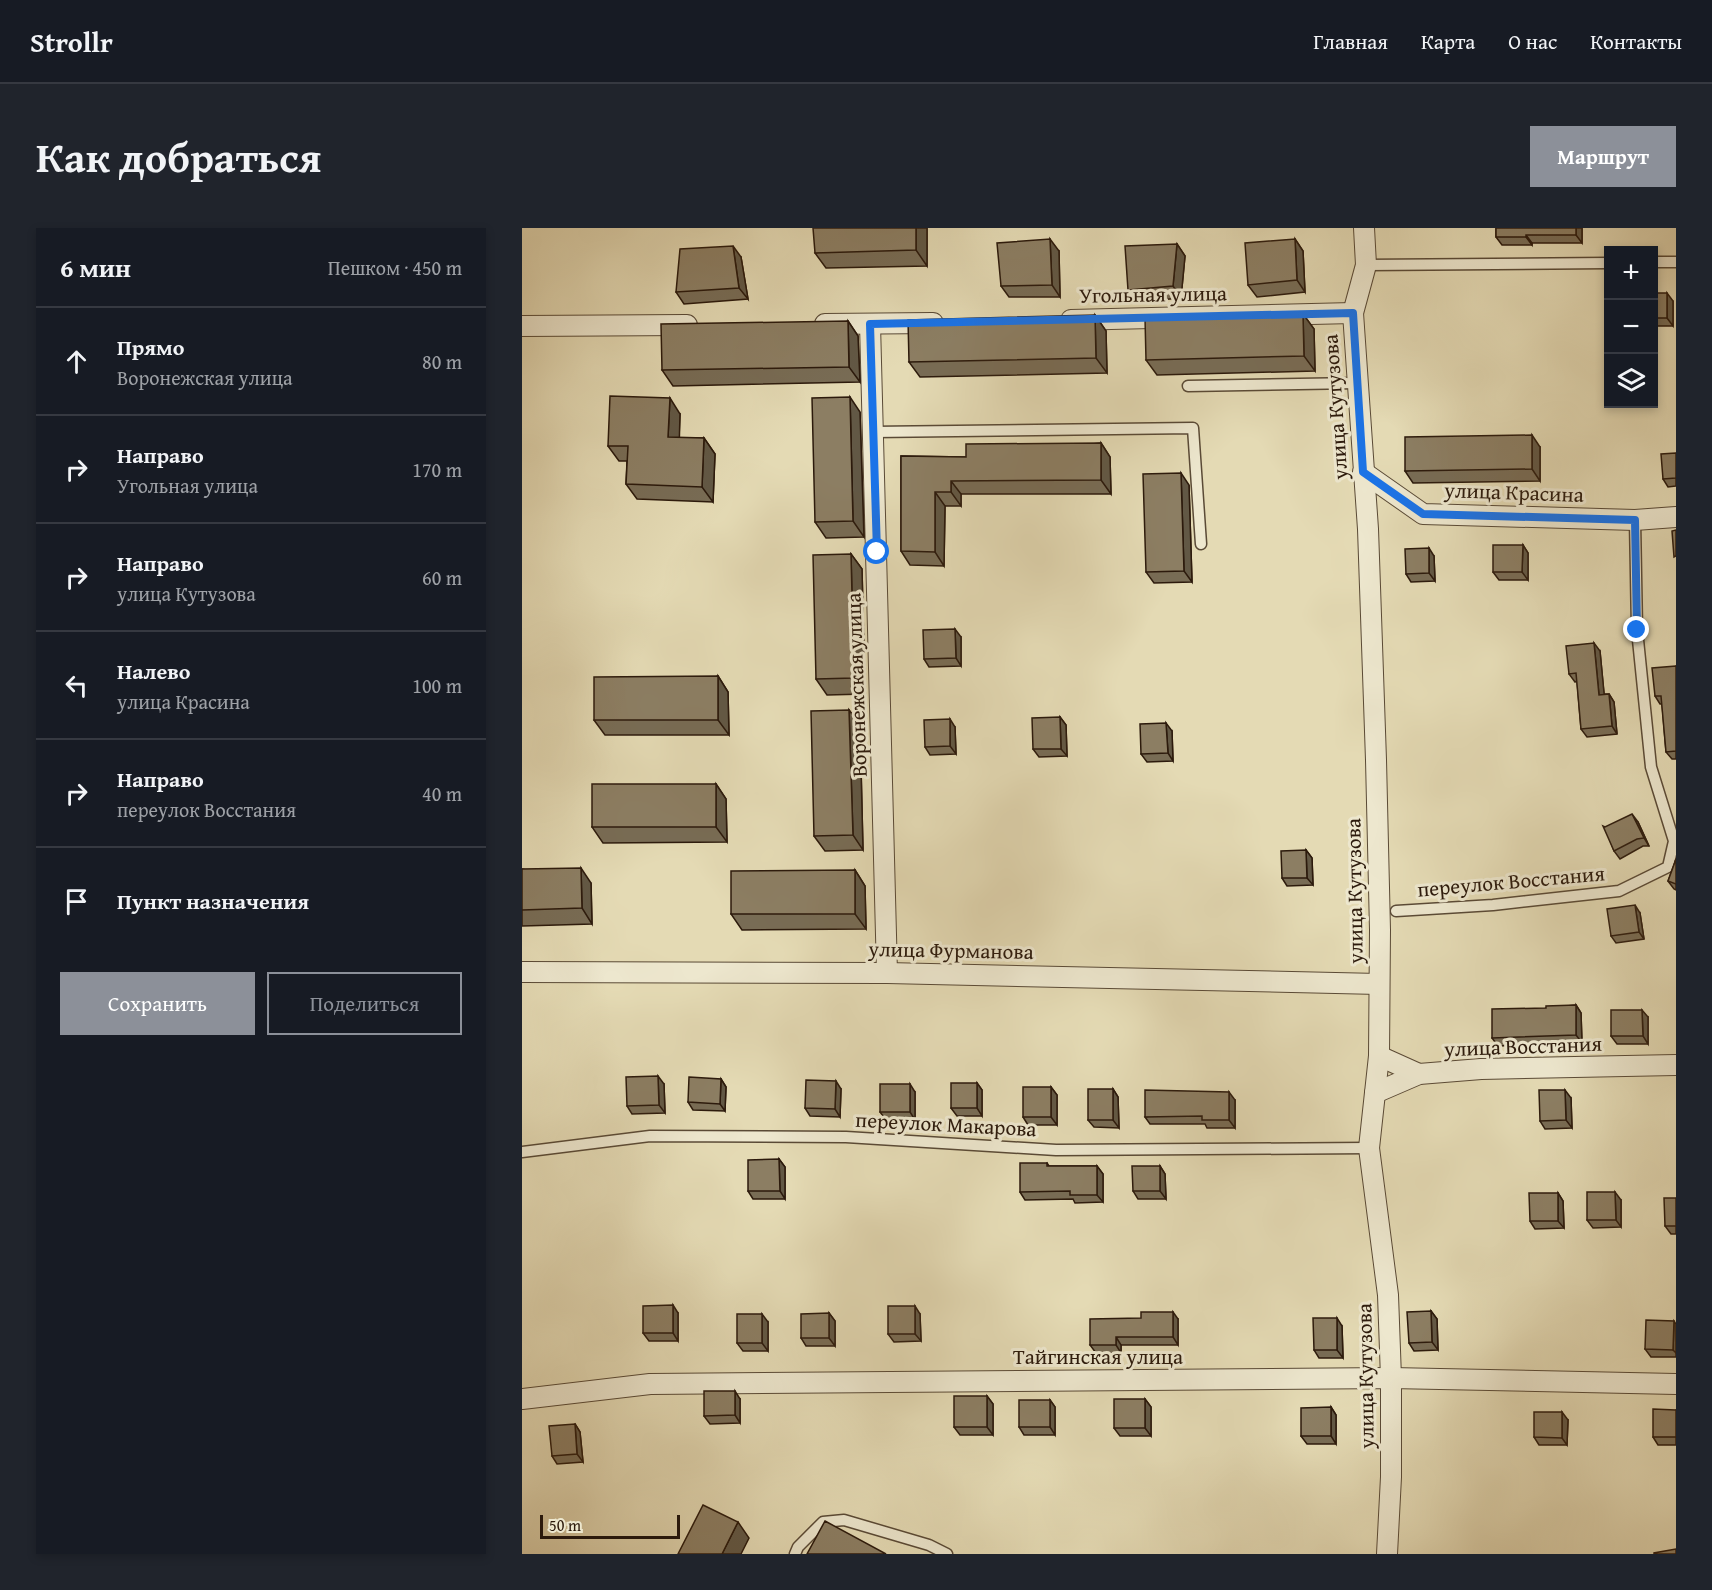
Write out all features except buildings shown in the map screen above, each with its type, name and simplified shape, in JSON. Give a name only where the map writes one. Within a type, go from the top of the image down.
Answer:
[{"type":"street","name":"улица Кутузова","points":[[1364,228],[1366,266],[1353,313],[1368,529],[1376,749],[1379,1056],[1370,1148],[1388,1295],[1391,1477],[1387,1554]]},
{"type":"street","name":"Угольная улица","points":[[1054,320],[1353,313]]},
{"type":"street","points":[[812,324],[951,322]]},
{"type":"street","name":"Воронежская улица","points":[[870,324],[887,973]]},
{"type":"street","points":[[522,326],[706,325]]},
{"type":"street","name":"улица Красина","points":[[1363,472],[1423,514],[1635,520],[1676,517]]},
{"type":"street","name":"улица Фурманова","points":[[522,972],[887,973],[1380,984]]},
{"type":"street","points":[[1379,1056],[1419,1074]]},
{"type":"street","name":"улица Восстания","points":[[1375,1093],[1419,1074],[1481,1069],[1676,1065]]},
{"type":"street","name":"Тайгинская улица","points":[[522,1399],[650,1384],[1391,1378],[1676,1384]]},
{"type":"lane","points":[[1658,262],[1676,262]]},
{"type":"lane","points":[[1366,266],[1604,263]]},
{"type":"lane","points":[[1188,386],[1357,383]]},
{"type":"lane","points":[[873,432],[1193,428],[1200,544]]},
{"type":"lane","name":"переулок Восстания","points":[[1396,911],[1493,905],[1618,891],[1668,867],[1674,841],[1651,767],[1637,630],[1635,520]]},
{"type":"lane","name":"переулок Макарова","points":[[522,1152],[650,1136],[846,1137],[1056,1150],[1370,1148]]},
{"type":"lane","points":[[795,1554],[798,1547],[823,1522],[844,1520],[929,1545],[947,1554]]},
{"type":"route","points":[[877,552],[870,324],[1353,313],[1363,472],[1423,514],[1635,520],[1637,630]]}]
